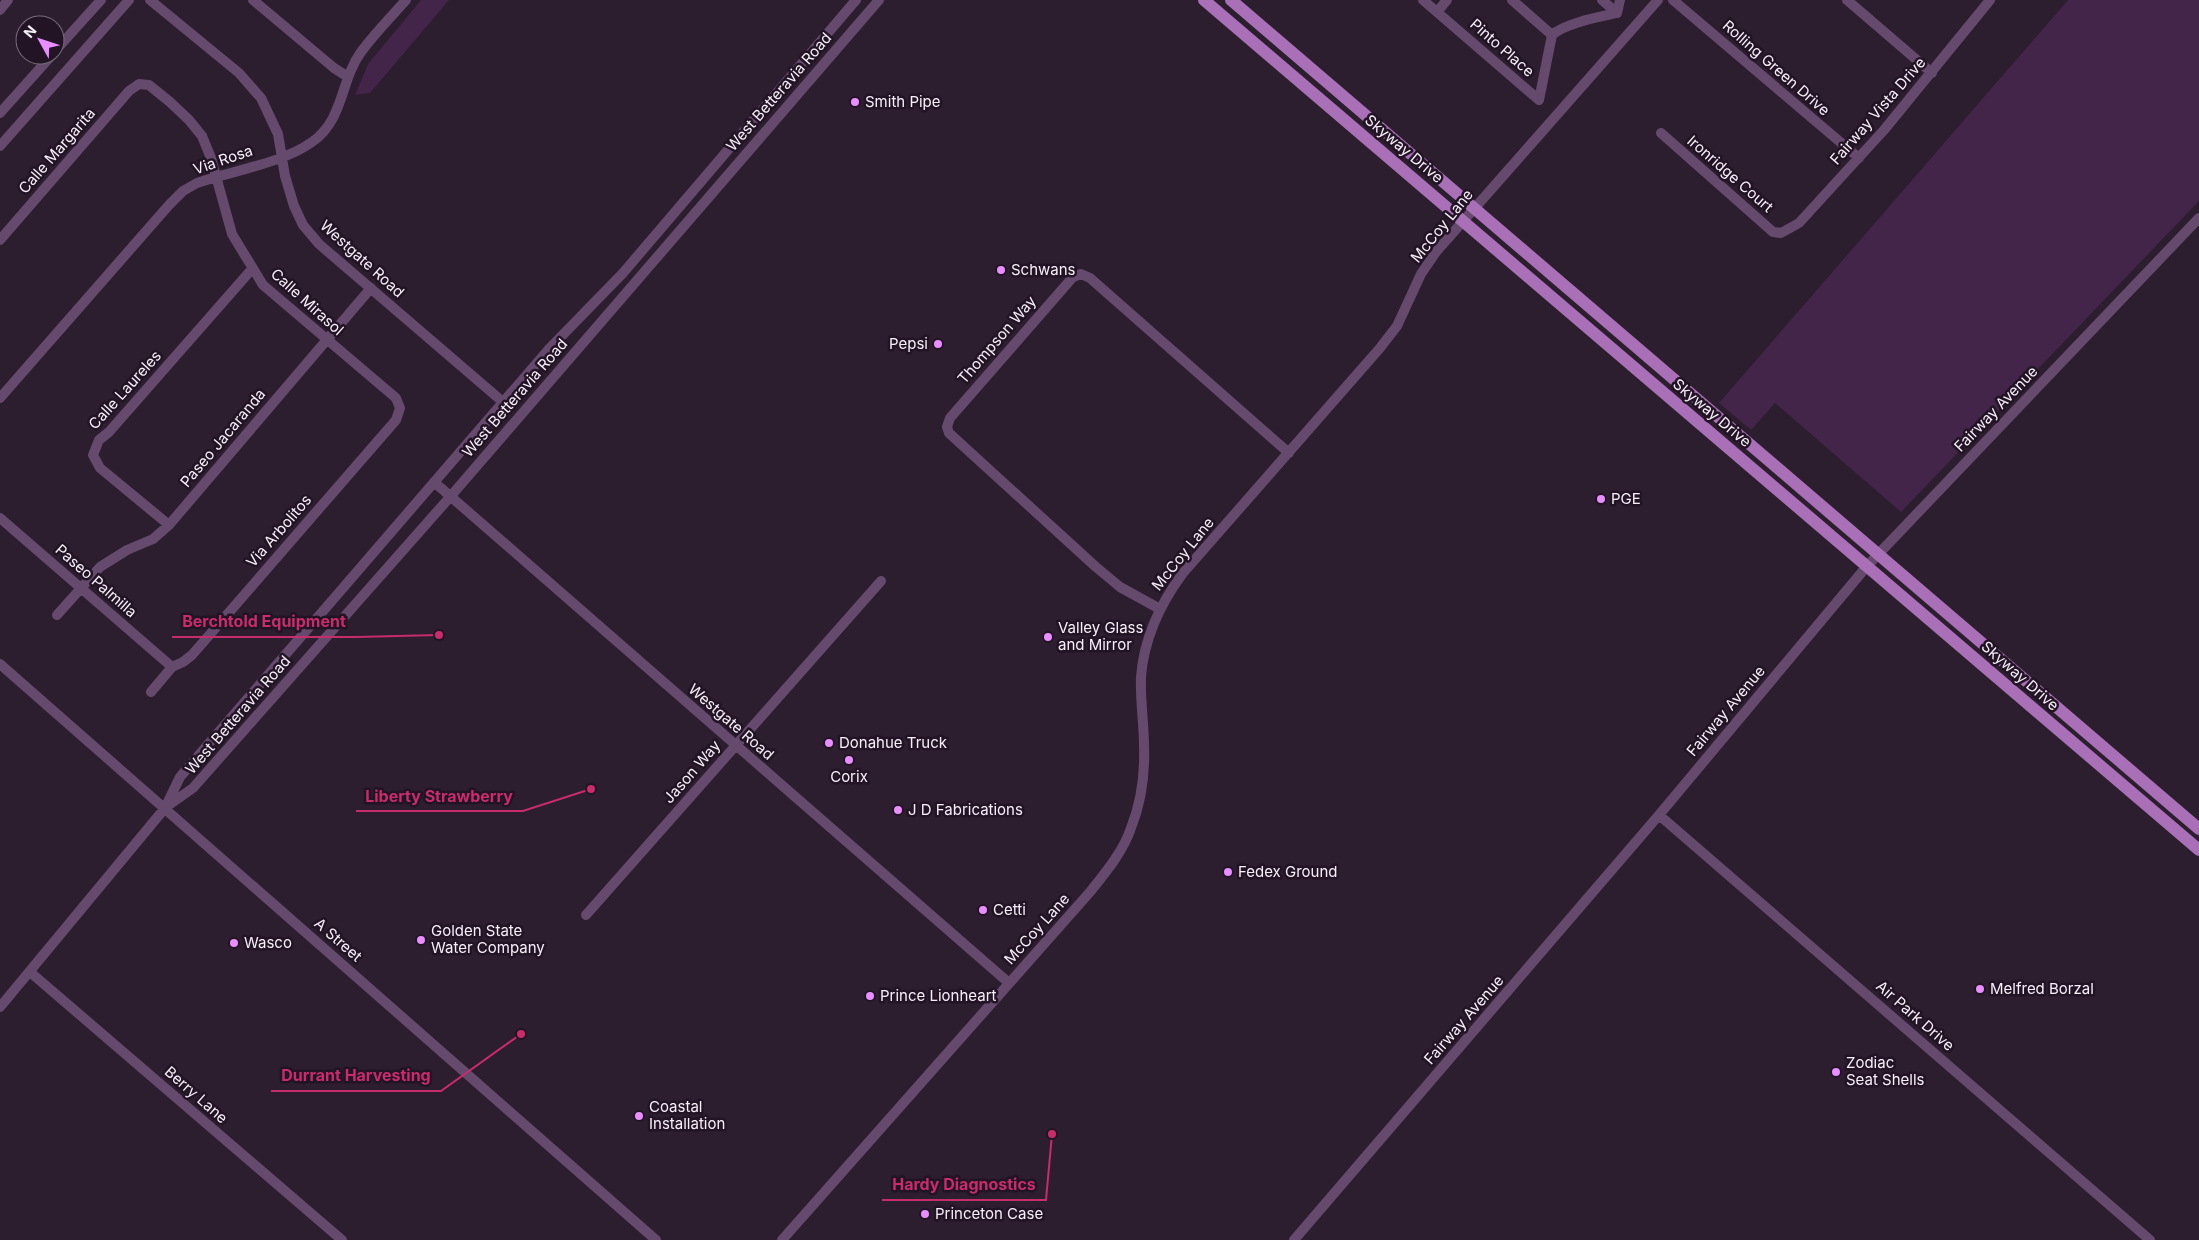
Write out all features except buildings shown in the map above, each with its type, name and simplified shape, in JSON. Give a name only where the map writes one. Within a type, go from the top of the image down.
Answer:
[{"type":"main road","name":"Skyway Drive","points":[[1204,0],[2199,850]]},
{"type":"main road","name":"Skyway Drive","points":[[1231,0],[2199,829]]},
{"type":"street","points":[[0,10],[8,0]]},
{"type":"street","points":[[65,40],[101,0]]},
{"type":"street","points":[[0,146],[129,0]]},
{"type":"street","name":"Westgate Road","points":[[150,0],[238,73],[261,98],[278,134],[285,176],[294,206],[303,225],[319,244],[504,402]]},
{"type":"street","points":[[253,0],[334,68],[348,77]]},
{"type":"street","name":"West Betteravia Road","points":[[0,1007],[165,808],[180,777],[550,349],[623,273],[856,0]]},
{"type":"street","name":"West Betteravia Road","points":[[165,808],[194,788],[450,496],[879,0]]},
{"type":"street","name":"Pinto Place","points":[[1423,0],[1539,100],[1552,35]]},
{"type":"street","points":[[1437,12],[1447,0]]},
{"type":"street","points":[[1512,0],[1552,35],[1576,24],[1617,13]]},
{"type":"street","points":[[1602,0],[1617,13]]},
{"type":"street","points":[[1617,13],[1620,0]]},
{"type":"street","name":"McCoy Lane","points":[[782,1240],[1094,887],[1118,854],[1131,830],[1143,781],[1142,676],[1146,645],[1160,609],[1183,573],[1289,453],[1397,326],[1421,274],[1436,252],[1658,0]]},
{"type":"street","name":"Rolling Green Drive","points":[[1673,0],[1858,158]]},
{"type":"street","points":[[1847,0],[1932,73]]},
{"type":"street","name":"Fairway Vista Drive","points":[[1781,233],[1799,223],[1858,158],[1932,73],[1990,0]]},
{"type":"street","name":"Via Rosa","points":[[0,398],[169,204],[183,191],[197,183],[282,156],[313,141],[336,114],[348,77],[360,52],[402,2]]},
{"type":"street","points":[[0,113],[43,65]]},
{"type":"street","name":"Calle Mirasol","points":[[139,84],[149,86],[190,120],[202,136],[232,234],[263,285],[396,398],[400,408]]},
{"type":"street","name":"Calle Margarita","points":[[0,240],[129,91],[139,84]]},
{"type":"street","name":"Ironridge Court","points":[[1660,133],[1773,232],[1781,233]]},
{"type":"street","name":"Fairway Avenue","points":[[1294,1240],[1659,814],[1867,566],[2199,218]]},
{"type":"street","name":"Calle Laureles","points":[[169,525],[100,468],[92,455],[99,440],[109,432],[252,269]]},
{"type":"street","name":"Thompson Way","points":[[1160,609],[1120,587],[956,440],[949,433],[947,427],[950,418],[1073,277],[1081,274],[1090,278],[1289,453]]},
{"type":"street","name":"Paseo Jacaranda","points":[[57,616],[100,567],[127,550],[153,539],[169,525],[371,288]]},
{"type":"street","name":"Via Arbolitos","points":[[151,692],[172,667],[192,655],[396,420],[400,408]]},
{"type":"street","name":"Westgate Road","points":[[434,482],[1008,983]]},
{"type":"street","name":"Paseo Palmilla","points":[[0,518],[172,667]]},
{"type":"street","name":"Jason Way","points":[[586,915],[881,581]]},
{"type":"street","name":"A Street","points":[[0,664],[656,1240]]},
{"type":"street","name":"Air Park Drive","points":[[1659,814],[2150,1240]]},
{"type":"street","name":"Berry Lane","points":[[30,972],[342,1240]]},
{"type":"shaded area","points":[[421,0],[449,0],[370,93],[355,95],[368,64]]},
{"type":"shaded area","points":[[2068,0],[2199,0],[2199,201],[1901,512],[1775,403],[1751,430],[1719,403]]},
{"type":"place","name":"Smith Pipe","points":[[855,102]]},
{"type":"place","name":"Schwans","points":[[1001,270]]},
{"type":"place","name":"Pepsi","points":[[938,344]]},
{"type":"place","name":"PGE","points":[[1601,499]]},
{"type":"place","name":"Berchtold Equipment","points":[[439,635]]},
{"type":"place","name":"Valley Glass and Mirror","points":[[1048,637]]},
{"type":"place","name":"Donahue Truck","points":[[829,743]]},
{"type":"place","name":"Corix","points":[[849,760]]},
{"type":"place","name":"Liberty Strawberry","points":[[591,789]]},
{"type":"place","name":"J D Fabrications","points":[[898,810]]},
{"type":"place","name":"Fedex Ground","points":[[1228,872]]},
{"type":"place","name":"Cetti","points":[[983,910]]},
{"type":"place","name":"Golden State Water Company","points":[[421,940]]},
{"type":"place","name":"Wasco","points":[[234,943]]},
{"type":"place","name":"Melfred Borzal","points":[[1980,989]]},
{"type":"place","name":"Prince Lionheart","points":[[870,996]]},
{"type":"place","name":"Durrant Harvesting","points":[[521,1034]]},
{"type":"place","name":"Zodiac Seat Shells","points":[[1836,1072]]},
{"type":"place","name":"Coastal Installation","points":[[639,1116]]},
{"type":"place","name":"Hardy Diagnostics","points":[[1052,1134]]},
{"type":"place","name":"Princeton Case","points":[[925,1214]]}]
